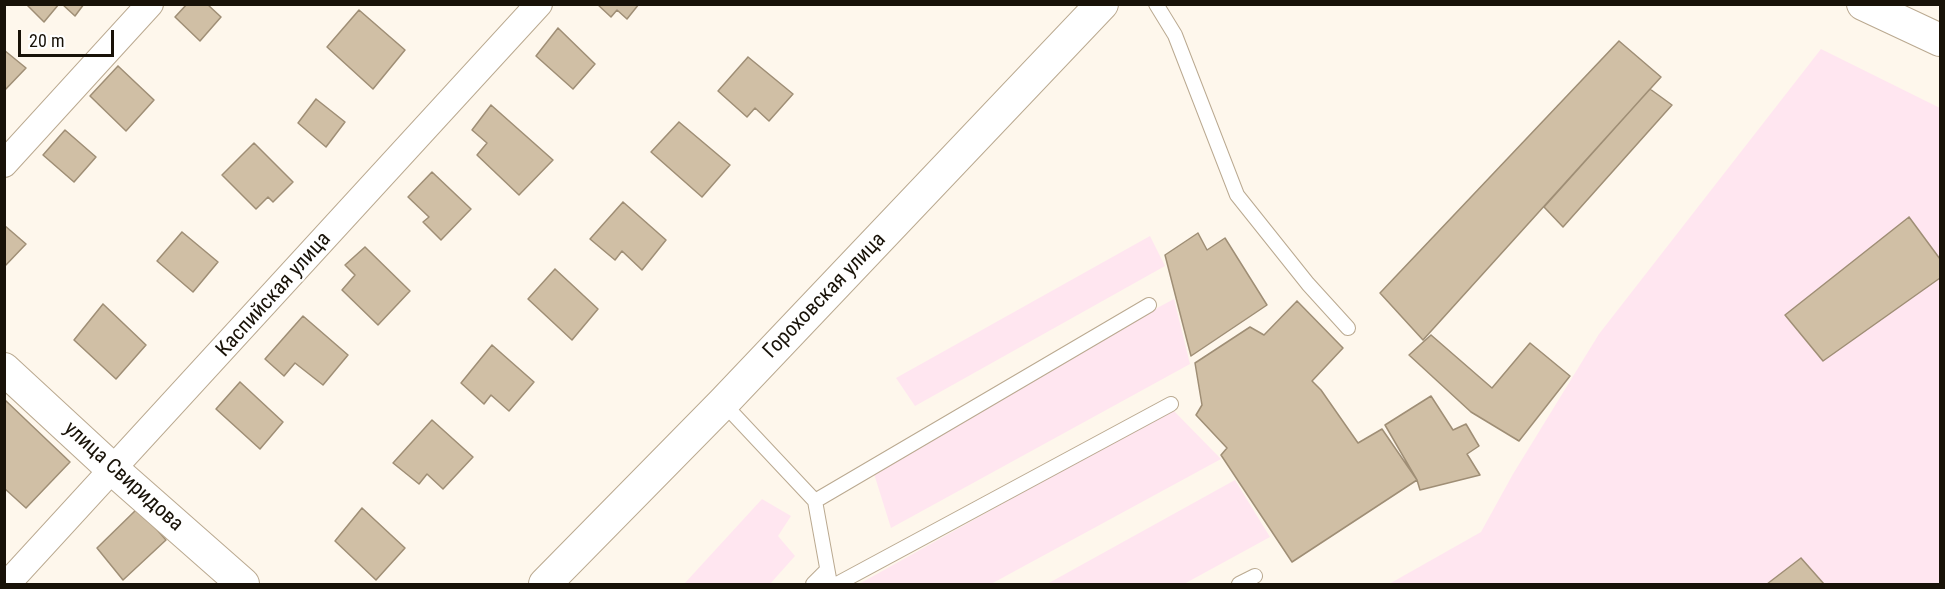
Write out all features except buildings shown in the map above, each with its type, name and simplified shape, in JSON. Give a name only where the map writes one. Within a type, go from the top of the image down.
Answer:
[{"type":"street","points":[[4,164],[150,4]]},
{"type":"street","name":"Каспийская улица","points":[[8,585],[539,4]]},
{"type":"street","name":"Гороховская улица","points":[[545,585],[723,403],[1102,4]]},
{"type":"street","points":[[1863,4],[1941,40]]},
{"type":"street","name":"улица Свиридова","points":[[4,369],[243,585]]},
{"type":"lane","points":[[1156,4],[1175,35],[1237,195],[1308,284],[1348,328]]},
{"type":"lane","points":[[816,501],[1149,305]]},
{"type":"lane","points":[[723,403],[816,501],[830,585]]},
{"type":"lane","points":[[837,585],[1171,404]]},
{"type":"lane","points":[[813,585],[827,570]]},
{"type":"lane","points":[[1239,585],[1255,576]]},
{"type":"shaded area","points":[[1821,49],[1940,108],[1940,584],[1389,584],[1481,532],[1513,474],[1599,334]]},
{"type":"shaded area","points":[[1150,236],[1165,266],[915,406],[896,378]]},
{"type":"shaded area","points":[[1174,299],[1190,364],[891,528],[870,461]]},
{"type":"shaded area","points":[[1172,409],[1221,459],[991,584],[859,584]]},
{"type":"shaded area","points":[[1235,480],[1270,537],[1184,584],[1047,584]]},
{"type":"shaded area","points":[[762,499],[791,516],[778,536],[795,556],[770,584],[684,584]]}]
